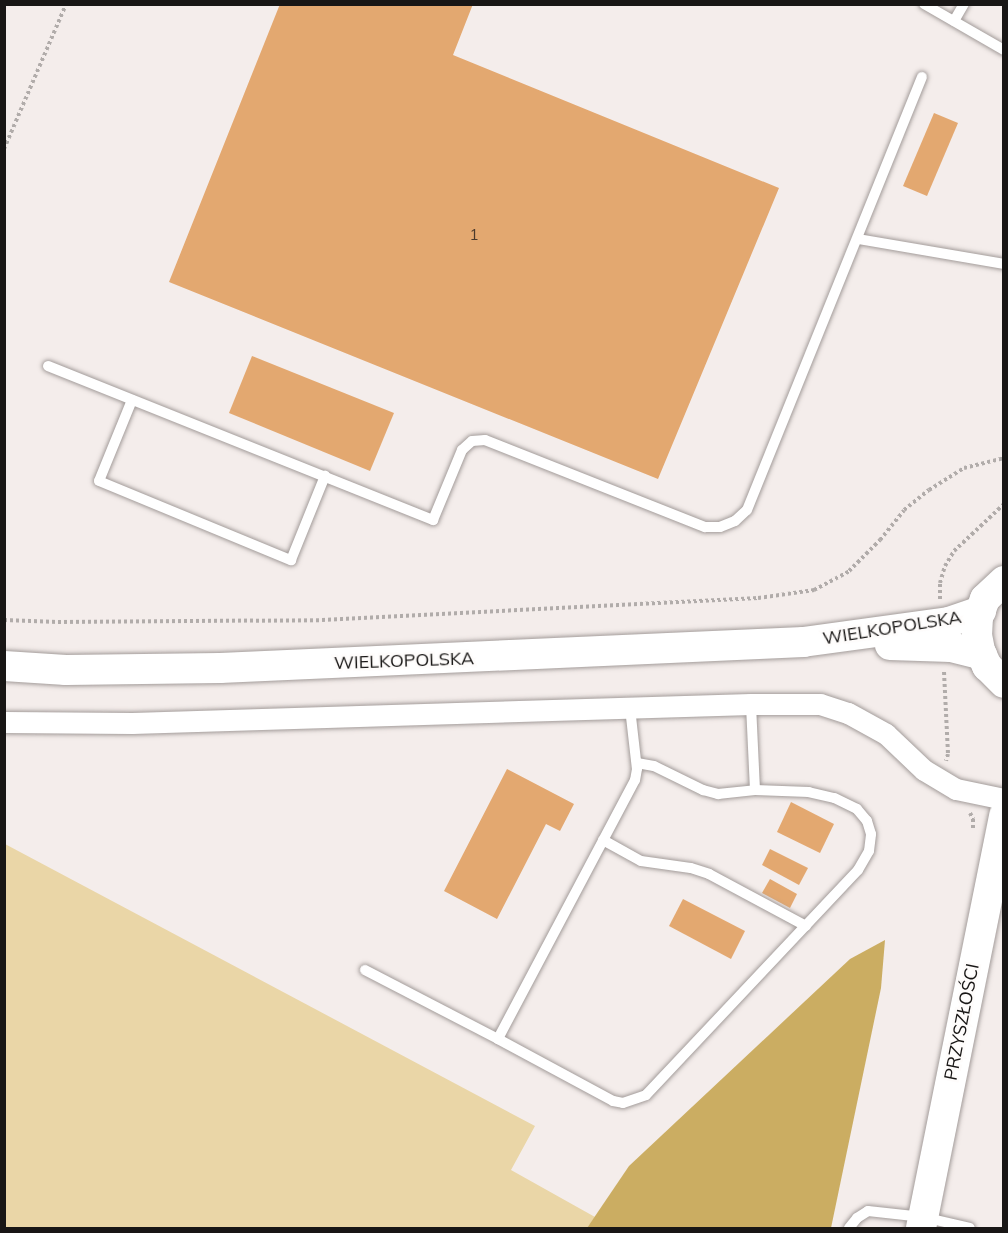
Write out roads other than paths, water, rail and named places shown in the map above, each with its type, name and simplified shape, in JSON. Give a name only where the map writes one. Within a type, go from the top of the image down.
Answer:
[{"type":"main road","points":[[1004,580],[985,599],[977,635],[987,666],[1004,683]]},
{"type":"main road","name":"WIELKOPOLSKA","points":[[942,635],[962,619],[981,610]]},
{"type":"main road","name":"WIELKOPOLSKA","points":[[4,666],[66,670],[220,668],[942,635],[982,655]]},
{"type":"main road","name":"PRZYSZŁOŚCI","points":[[922,1223],[1004,816]]},
{"type":"street","points":[[4,722],[132,723],[751,704],[820,704],[848,713],[886,734],[935,778],[956,789],[1004,799]]},
{"type":"lane","points":[[924,4],[1004,50]]},
{"type":"lane","points":[[954,21],[964,4]]},
{"type":"lane","points":[[48,366],[433,520],[462,450],[472,441],[485,440],[705,527],[720,527],[735,521],[747,510],[922,77]]},
{"type":"lane","points":[[858,239],[1004,264]]},
{"type":"lane","points":[[132,400],[99,482],[291,560],[325,477]]},
{"type":"lane","points":[[751,704],[755,790]]},
{"type":"lane","points":[[498,1039],[635,780],[637,763],[630,708]]},
{"type":"lane","points":[[365,970],[613,1101],[632,1101],[645,1095],[858,870],[869,851],[871,834],[867,821],[857,809],[834,798],[809,792],[755,790],[718,794],[703,790],[660,769],[637,763]]},
{"type":"lane","points":[[603,840],[641,861],[691,868],[709,874],[806,926]]},
{"type":"lane","points":[[849,1228],[856,1218],[868,1211],[922,1223],[970,1228]]}]
